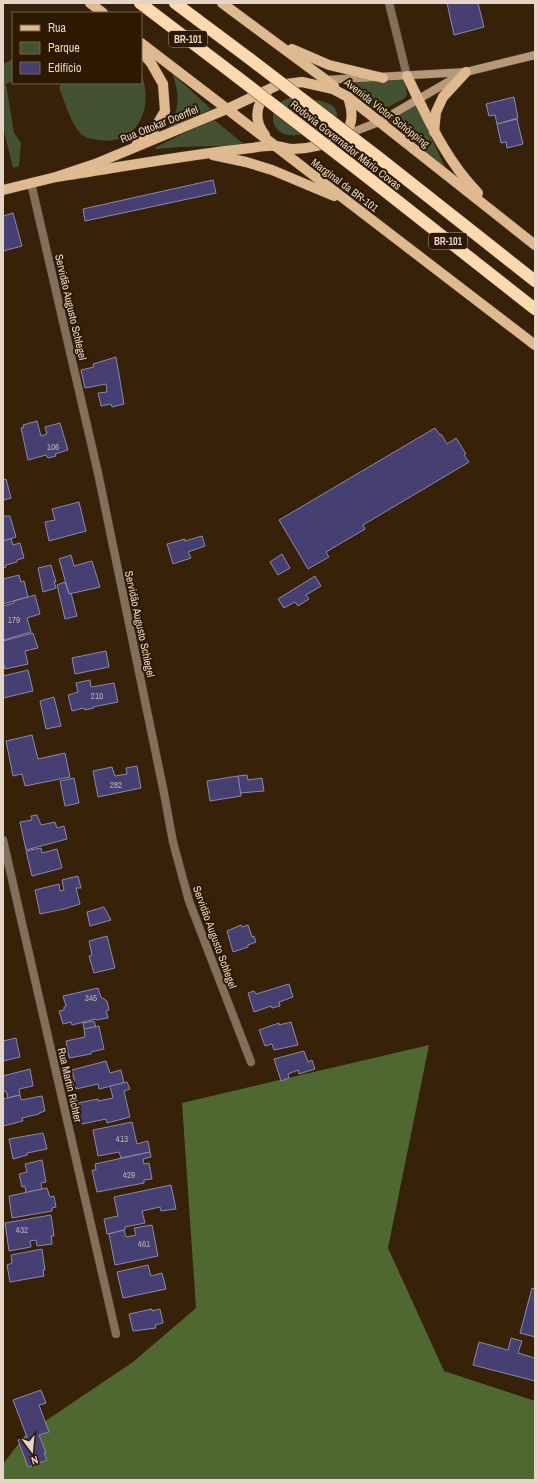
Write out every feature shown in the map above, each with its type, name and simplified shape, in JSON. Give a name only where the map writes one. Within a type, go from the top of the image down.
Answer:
[{"type":"highway","name":"Rodovia Governador Mário Covas","points":[[140,3],[362,173],[535,309]]},
{"type":"highway","name":"Rodovia Governador Mário Covas","points":[[175,3],[378,157],[535,281]]},
{"type":"main road","points":[[90,3],[101,12]]},
{"type":"main road","name":"Avenida Victor Schöpping","points":[[222,3],[348,97],[535,245]]},
{"type":"main road","points":[[272,41],[329,65],[383,78]]},
{"type":"main road","name":"Marginal da BR-101","points":[[142,44],[535,345]]},
{"type":"main road","points":[[125,151],[153,131],[166,111],[163,84],[142,52]]},
{"type":"main road","points":[[466,72],[379,122],[325,143],[309,147],[292,149],[274,146],[263,134],[258,123],[257,114],[263,97],[269,90],[287,83],[466,72],[535,55]]},
{"type":"main road","points":[[434,132],[436,112],[443,97],[466,72]]},
{"type":"main road","points":[[407,76],[440,144],[471,186],[506,222]]},
{"type":"main road","points":[[302,82],[333,89],[348,97],[352,109],[352,122],[348,129],[340,137]]},
{"type":"main road","name":"Rua Ottokar Doerffel","points":[[56,177],[95,164],[269,90]]},
{"type":"main road","name":"Rua Ottokar Doerffel","points":[[3,190],[56,177],[205,153],[274,146]]},
{"type":"main road","points":[[205,153],[246,162],[272,170],[348,202]]},
{"type":"street","points":[[389,3],[407,76]]},
{"type":"street","name":"Servidão Augusto Schlegel","points":[[31,183],[98,473],[173,842],[189,901],[251,1062]]},
{"type":"street","name":"Rua Martin Richter","points":[[3,840],[116,1334]]},
{"type":"green space","points":[[12,60],[12,81],[6,84],[14,133],[21,143],[19,166],[13,168],[3,127],[3,64]]},
{"type":"green space","points":[[172,73],[211,109],[168,129],[175,115],[178,102],[175,81]]},
{"type":"green space","points":[[142,77],[145,86],[146,99],[144,111],[139,122],[132,131],[123,137],[112,140],[91,139],[81,134],[77,129],[59,88],[61,84],[142,84]]},
{"type":"green space","points":[[401,79],[405,83],[407,95],[405,98],[379,112],[342,84]]},
{"type":"green space","points":[[290,98],[312,99],[333,106],[337,114],[335,121],[329,126],[314,132],[295,135],[284,134],[278,130],[273,119],[276,108],[279,104]]},
{"type":"green space","points":[[416,105],[444,165],[451,175],[388,120]]},
{"type":"green space","points":[[213,119],[245,145],[155,149],[156,147]]},
{"type":"green space","points":[[429,1045],[388,1248],[444,1371],[535,1401],[535,1480],[3,1480],[3,1464],[26,1434],[133,1362],[196,1308],[182,1103]]},
{"type":"building","points":[[447,3],[478,3],[484,27],[454,35]]},
{"type":"building","points":[[514,97],[518,118],[497,124],[495,115],[489,116],[486,104]]},
{"type":"building","points":[[517,119],[523,144],[507,148],[506,142],[501,143],[497,124]]},
{"type":"building","points":[[213,180],[216,193],[85,221],[83,209]]},
{"type":"building","points":[[13,213],[22,246],[3,251],[3,216]]},
{"type":"building","points":[[116,357],[124,404],[112,407],[111,404],[101,406],[98,393],[107,392],[106,384],[85,388],[81,370],[94,367],[93,364]]},
{"type":"building","points":[[37,421],[41,436],[47,434],[45,427],[60,423],[68,450],[48,458],[46,455],[28,460],[21,428],[24,427],[23,425]]},
{"type":"building","points":[[435,428],[447,444],[456,438],[469,462],[363,525],[365,529],[326,552],[329,557],[308,569],[279,520]]},
{"type":"building","points":[[6,479],[11,498],[3,500],[3,480]]},
{"type":"building","points":[[79,502],[86,531],[49,541],[45,522],[55,520],[52,509]]},
{"type":"building","points":[[10,516],[16,537],[3,541],[3,517]]},
{"type":"building","points":[[202,536],[205,546],[188,552],[191,558],[173,564],[167,544]]},
{"type":"building","points":[[11,539],[13,545],[20,543],[24,558],[6,565],[6,567],[3,568],[3,541]]},
{"type":"building","points":[[282,554],[290,568],[278,575],[270,562]]},
{"type":"building","points":[[71,555],[74,566],[92,561],[100,587],[69,594],[59,559]]},
{"type":"building","points":[[51,565],[56,582],[54,582],[56,588],[43,592],[38,568]]},
{"type":"building","points":[[19,575],[21,582],[24,581],[28,597],[3,604],[3,579]]},
{"type":"building","points":[[315,576],[321,586],[306,595],[309,599],[298,606],[295,602],[284,608],[278,599]]},
{"type":"building","points":[[65,582],[69,594],[71,593],[77,616],[65,619],[57,585]]},
{"type":"building","points":[[35,595],[40,614],[27,618],[31,632],[3,640],[3,606]]},
{"type":"building","points":[[33,633],[38,648],[25,651],[28,664],[5,669],[3,662],[3,641]]},
{"type":"building","points":[[106,651],[109,667],[75,674],[72,658]]},
{"type":"building","points":[[28,670],[33,691],[3,698],[3,676]]},
{"type":"building","points":[[90,680],[91,687],[114,683],[118,702],[85,710],[84,708],[72,711],[68,695],[78,692],[76,683]]},
{"type":"building","points":[[54,697],[61,726],[46,729],[40,701]]},
{"type":"building","points":[[32,735],[38,759],[65,753],[70,777],[25,786],[22,774],[13,776],[6,741]]},
{"type":"building","points":[[137,766],[141,788],[98,797],[93,771],[112,767],[115,776],[127,774],[126,768]]},
{"type":"building","points":[[247,775],[248,780],[262,778],[264,791],[240,793],[238,776]]},
{"type":"building","points":[[238,776],[241,796],[210,801],[207,781]]},
{"type":"building","points":[[74,778],[79,803],[65,806],[60,781]]},
{"type":"building","points":[[37,815],[41,825],[55,822],[57,828],[64,826],[67,839],[26,850],[20,822],[32,820],[31,816]]},
{"type":"building","points":[[41,848],[42,853],[57,849],[62,868],[32,876],[26,851]]},
{"type":"building","points":[[78,876],[81,888],[76,888],[80,904],[40,914],[35,890],[59,884],[60,891],[64,890],[62,880]]},
{"type":"building","points":[[104,907],[111,920],[90,926],[87,912]]},
{"type":"building","points":[[241,925],[242,927],[248,925],[252,937],[254,936],[256,942],[248,945],[248,947],[233,952],[227,931]]},
{"type":"building","points":[[107,936],[115,968],[94,973],[89,956],[92,955],[89,941]]},
{"type":"building","points":[[289,984],[293,997],[279,1002],[280,1006],[272,1008],[271,1006],[254,1012],[248,993],[254,991],[256,994]]},
{"type":"building","points":[[98,988],[101,997],[107,1001],[109,1010],[106,1011],[108,1018],[95,1019],[72,1025],[71,1022],[63,1024],[59,1011],[64,1010],[64,1007],[66,1006],[63,996]]},
{"type":"building","points":[[94,1021],[96,1027],[84,1029],[83,1023]]},
{"type":"building","points":[[291,1022],[298,1045],[274,1050],[272,1044],[265,1046],[259,1030],[279,1023],[279,1025]]},
{"type":"building","points":[[99,1026],[104,1049],[91,1052],[91,1054],[69,1058],[66,1041],[85,1037],[84,1029]]},
{"type":"building","points":[[16,1038],[20,1057],[3,1061],[3,1041]]},
{"type":"building","points":[[304,1051],[308,1062],[312,1060],[315,1069],[299,1074],[298,1070],[288,1074],[289,1078],[281,1081],[274,1059]]},
{"type":"building","points":[[106,1061],[110,1073],[121,1070],[124,1083],[99,1089],[98,1084],[76,1089],[72,1070]]},
{"type":"building","points":[[30,1069],[33,1086],[19,1089],[20,1095],[8,1098],[6,1091],[3,1091],[3,1076]]},
{"type":"building","points":[[127,1082],[130,1089],[124,1091],[130,1117],[107,1123],[106,1119],[82,1124],[78,1103],[113,1098],[110,1086]]},
{"type":"building","points":[[20,1095],[21,1100],[42,1096],[45,1111],[22,1118],[23,1121],[3,1126],[3,1099]]},
{"type":"building","points":[[132,1122],[137,1144],[148,1141],[150,1152],[121,1158],[119,1152],[98,1156],[93,1130]]},
{"type":"building","points":[[43,1133],[47,1149],[27,1153],[27,1155],[13,1159],[9,1139]]},
{"type":"building","points":[[150,1152],[151,1157],[143,1159],[144,1164],[149,1163],[152,1179],[144,1180],[144,1183],[97,1192],[92,1170],[96,1170],[95,1164]]},
{"type":"building","points":[[42,1160],[46,1182],[41,1183],[42,1189],[26,1193],[25,1186],[22,1187],[19,1174],[27,1172],[25,1164]]},
{"type":"building","points":[[171,1185],[176,1209],[161,1211],[160,1207],[142,1211],[145,1223],[125,1227],[125,1230],[107,1234],[104,1219],[118,1216],[114,1197]]},
{"type":"building","points":[[47,1188],[50,1197],[54,1196],[56,1207],[52,1208],[52,1211],[12,1218],[9,1196]]},
{"type":"building","points":[[51,1215],[54,1236],[51,1236],[52,1244],[37,1246],[36,1240],[30,1241],[31,1247],[9,1251],[5,1223]]},
{"type":"building","points":[[152,1225],[158,1256],[115,1265],[109,1234],[124,1230],[126,1237],[136,1235],[134,1228]]},
{"type":"building","points":[[42,1249],[45,1270],[43,1270],[44,1276],[10,1282],[7,1265],[12,1263],[11,1255]]},
{"type":"building","points":[[148,1265],[151,1276],[162,1273],[166,1289],[123,1298],[117,1272]]},
{"type":"building","points":[[532,1288],[535,1289],[535,1337],[520,1333]]},
{"type":"building","points":[[152,1309],[152,1311],[160,1309],[163,1323],[155,1325],[156,1328],[133,1331],[129,1314]]},
{"type":"building","points":[[511,1338],[522,1341],[518,1353],[535,1358],[535,1381],[473,1365],[479,1342],[508,1350]]},
{"type":"building","points":[[41,1390],[46,1403],[39,1405],[49,1432],[39,1435],[47,1460],[28,1467],[18,1440],[27,1437],[13,1400]]}]
